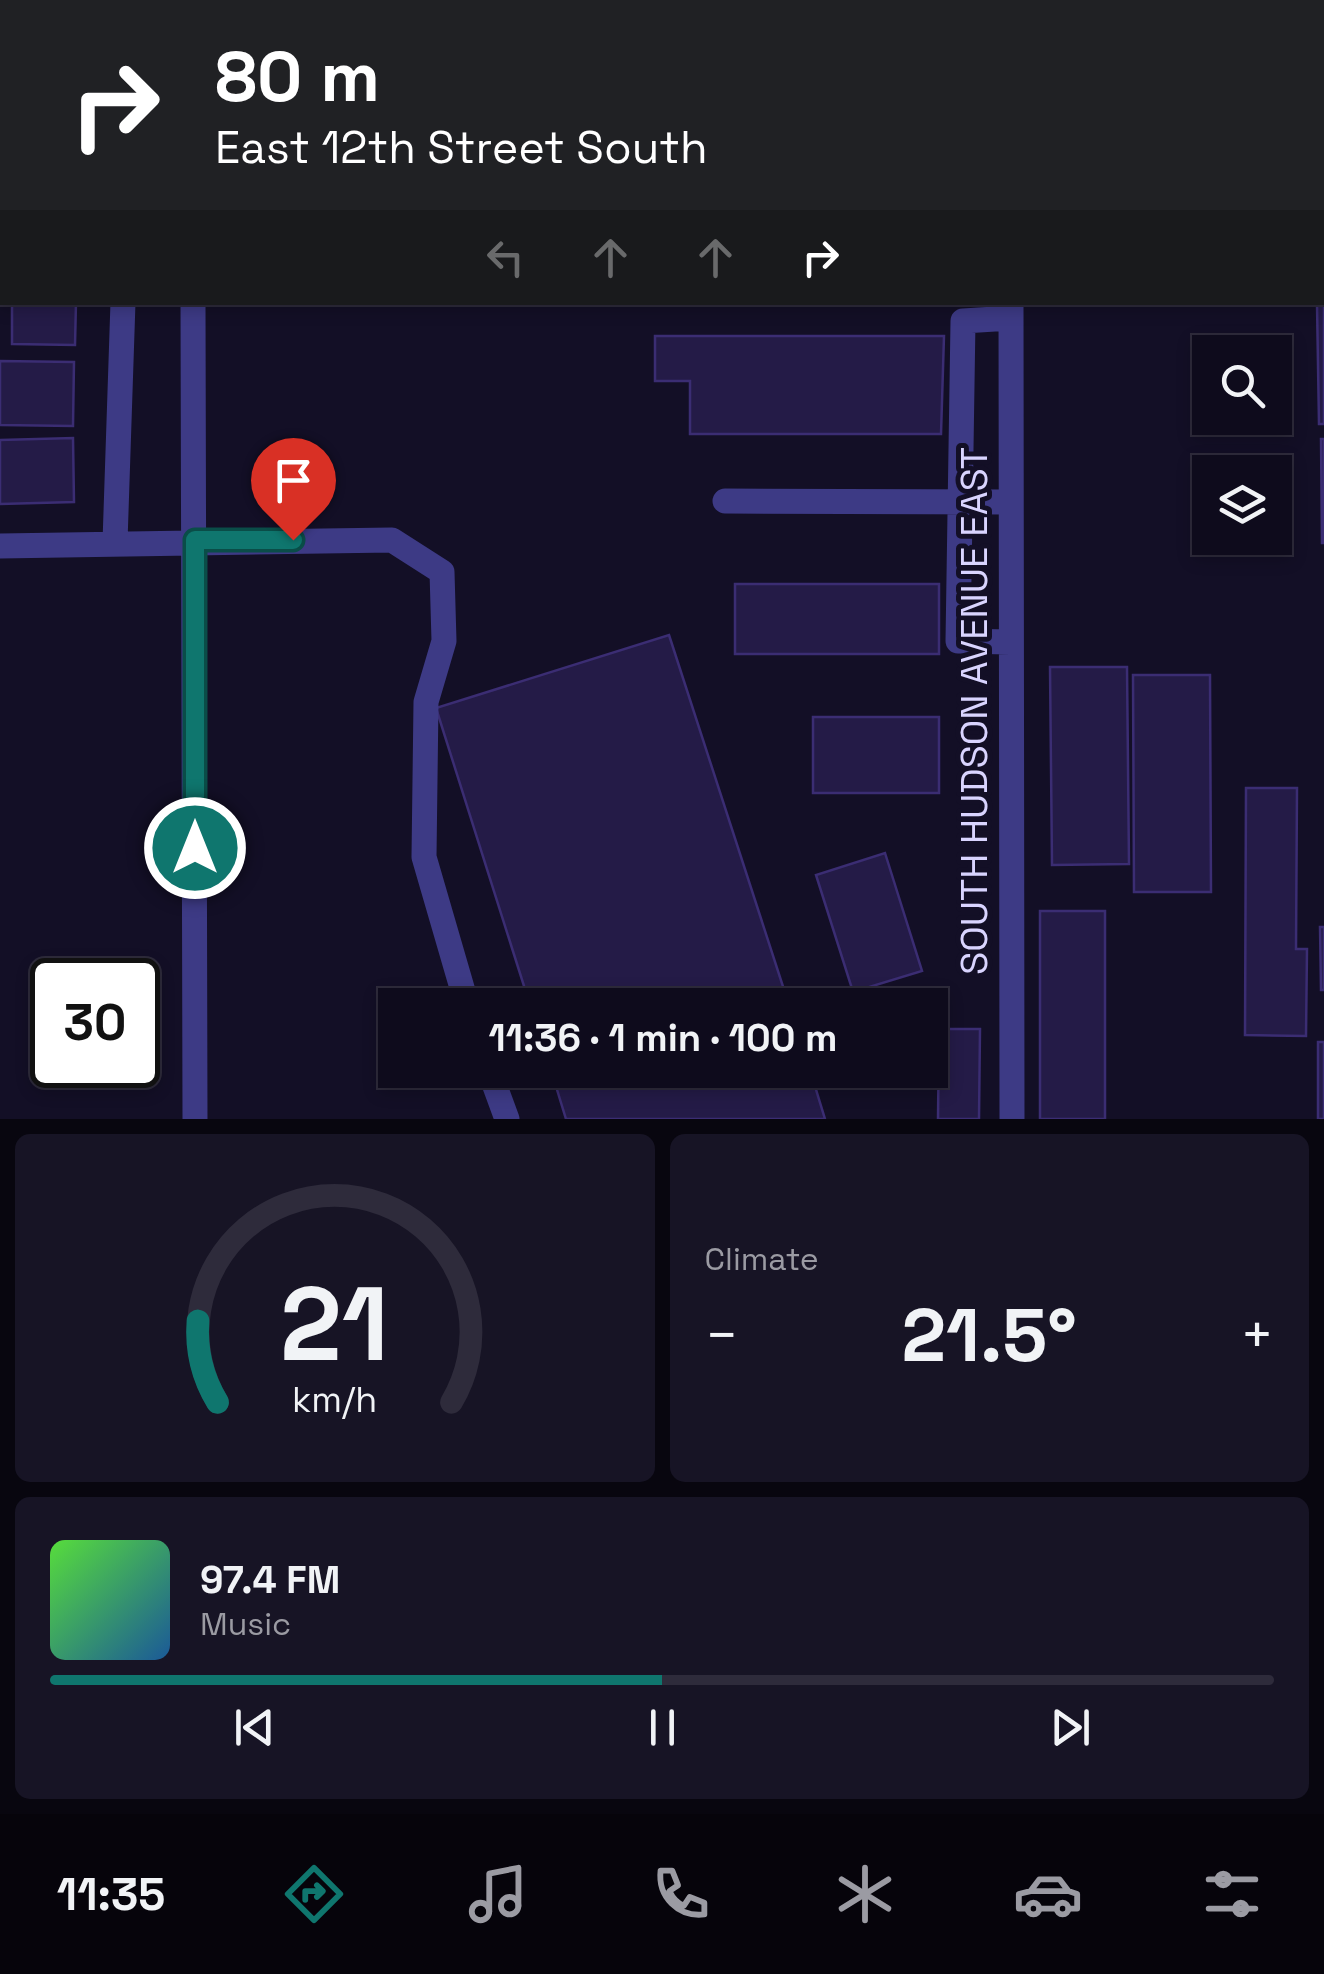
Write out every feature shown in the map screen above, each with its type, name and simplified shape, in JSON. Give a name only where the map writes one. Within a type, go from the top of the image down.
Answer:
[{"type":"street","points":[[115,542],[123,305]]},
{"type":"street","points":[[192,305],[195,1119]]},
{"type":"street","points":[[1010,310],[962,321],[958,503],[958,640],[1010,642]]},
{"type":"street","name":"SOUTH HUDSON AVENUE EAST","points":[[1010,310],[1012,1119]]},
{"type":"street","points":[[725,502],[1010,502]]},
{"type":"street","points":[[0,546],[195,540],[392,540],[442,572],[444,642],[426,702],[424,857],[462,988]]},
{"type":"street","points":[[496,1088],[506,1119]]},
{"type":"building","points":[[12,305],[76,305],[75,345],[12,344]]},
{"type":"building","points":[[1317,305],[1324,305],[1324,424],[1319,424]]},
{"type":"building","points":[[655,336],[944,336],[941,434],[690,434],[690,381],[655,381]]},
{"type":"building","points":[[0,361],[74,362],[73,426],[0,425]]},
{"type":"building","points":[[73,438],[74,502],[0,504],[0,440]]},
{"type":"building","points":[[1324,439],[1324,543],[1322,543]]},
{"type":"building","points":[[735,584],[939,584],[939,654],[735,654]]},
{"type":"building","points":[[669,635],[783,988],[525,988],[436,708]]},
{"type":"building","points":[[1050,667],[1127,667],[1129,864],[1052,865]]},
{"type":"building","points":[[1133,675],[1210,675],[1211,892],[1134,892]]},
{"type":"building","points":[[813,717],[939,717],[939,793],[813,793]]},
{"type":"building","points":[[1246,788],[1297,788],[1296,949],[1307,949],[1306,1036],[1245,1035]]},
{"type":"building","points":[[885,853],[922,971],[866,988],[852,988],[816,875]]},
{"type":"building","points":[[1040,911],[1105,911],[1105,1119],[1040,1119]]},
{"type":"building","points":[[1320,927],[1324,927],[1324,990],[1321,990]]},
{"type":"building","points":[[948,1029],[980,1029],[979,1119],[938,1119],[938,1088],[948,1088]]},
{"type":"building","points":[[1318,1042],[1324,1042],[1324,1119],[1318,1119]]},
{"type":"building","points":[[557,1088],[816,1088],[825,1119],[566,1119]]},
{"type":"route","points":[[195,848],[195,540],[293,540]]}]
